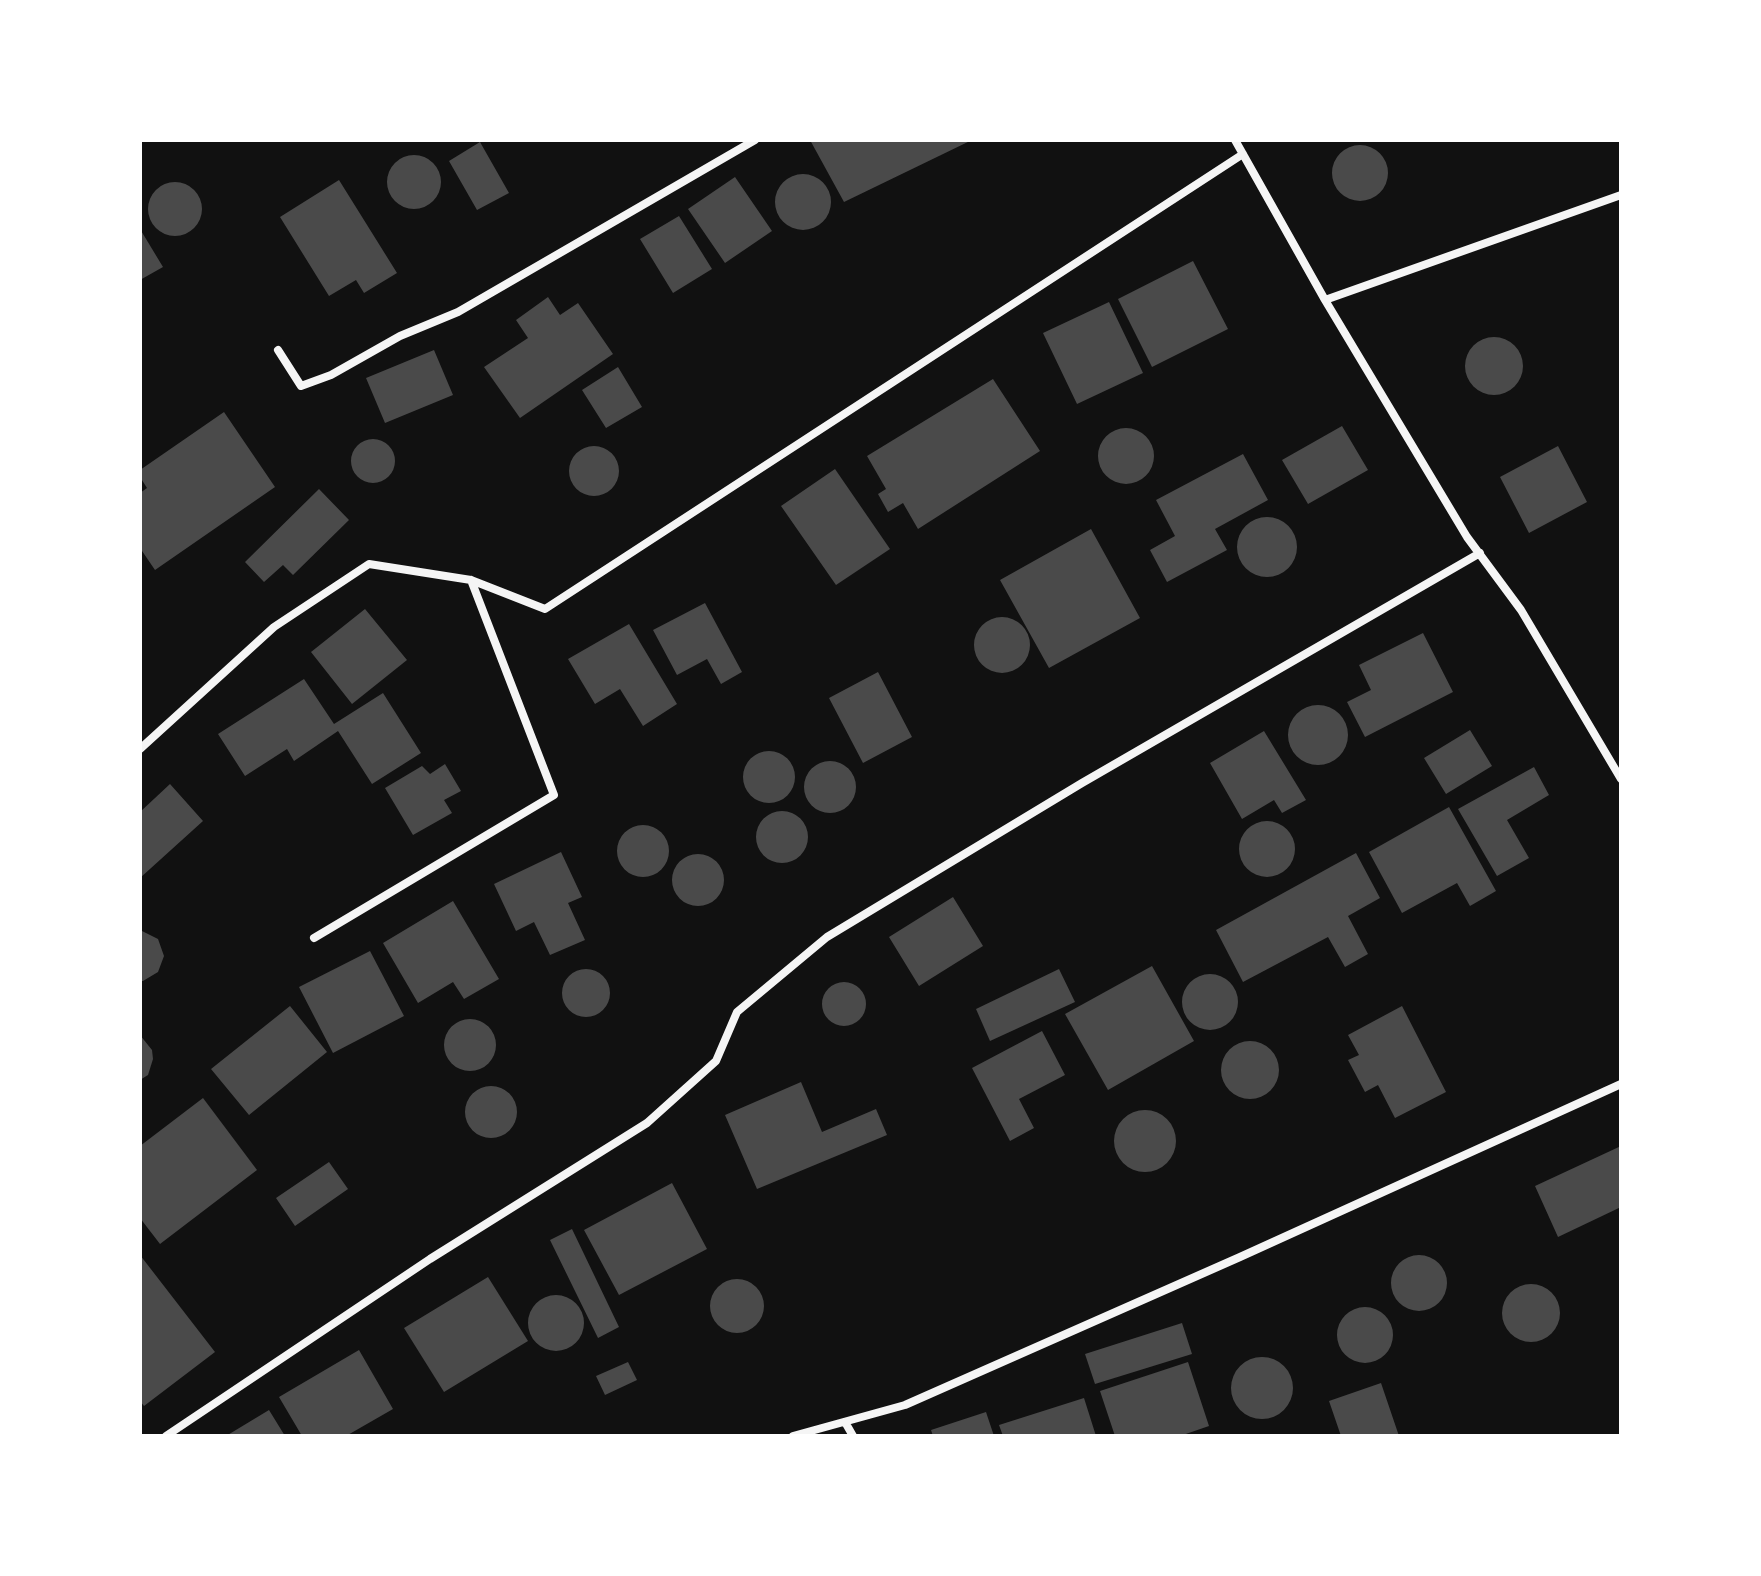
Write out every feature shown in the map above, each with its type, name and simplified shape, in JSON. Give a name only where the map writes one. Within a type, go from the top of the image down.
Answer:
[{"type":"street","points":[[278,350],[301,386],[331,375],[400,336],[458,312],[755,140]]},
{"type":"street","points":[[1235,140],[1325,300],[1480,553],[1521,610],[1621,779]]},
{"type":"street","points":[[140,749],[274,627],[369,564],[471,580],[545,609],[1243,154]]},
{"type":"street","points":[[1325,300],[1621,195]]},
{"type":"street","points":[[166,1436],[430,1259],[647,1123],[716,1061],[737,1012],[827,937],[1082,783],[1480,553]]},
{"type":"street","points":[[314,938],[554,795],[471,580]]},
{"type":"street","points":[[793,1436],[905,1405],[1621,1084]]},
{"type":"street","points":[[845,1422],[853,1436]]},
{"type":"building","points":[[810,140],[972,140],[844,202]]},
{"type":"building","points":[[480,142],[509,193],[477,210],[449,161]]},
{"type":"building","points":[[1360,145],[1380,153],[1388,173],[1380,193],[1360,201],[1340,193],[1332,173],[1340,153]]},
{"type":"building","points":[[414,155],[433,163],[441,182],[433,201],[414,209],[395,201],[387,182],[395,163]]},
{"type":"building","points":[[803,174],[823,182],[831,202],[823,222],[803,230],[783,222],[775,202],[783,182]]},
{"type":"building","points":[[735,177],[772,231],[725,263],[688,209]]},
{"type":"building","points":[[339,180],[397,273],[364,293],[356,280],[329,296],[280,217]]},
{"type":"building","points":[[175,182],[194,190],[202,209],[194,228],[175,236],[156,228],[148,209],[156,190]]},
{"type":"building","points":[[679,216],[712,269],[673,293],[640,239]]},
{"type":"building","points":[[140,229],[163,267],[140,280]]},
{"type":"building","points":[[1193,261],[1228,329],[1152,367],[1118,299]]},
{"type":"building","points":[[548,297],[560,315],[578,303],[613,354],[520,418],[484,367],[528,338],[516,320]]},
{"type":"building","points":[[1109,302],[1143,373],[1077,404],[1043,333]]},
{"type":"building","points":[[1494,337],[1515,345],[1523,366],[1515,387],[1494,395],[1473,387],[1465,366],[1473,345]]},
{"type":"building","points":[[434,350],[453,395],[385,423],[366,378]]},
{"type":"building","points":[[618,367],[642,407],[606,428],[582,390]]},
{"type":"building","points":[[993,379],[1040,451],[918,529],[903,503],[888,512],[878,494],[886,489],[867,456]]},
{"type":"building","points":[[224,412],[275,487],[155,570],[140,548],[140,493],[147,488],[140,477],[140,470]]},
{"type":"building","points":[[1342,426],[1368,470],[1308,504],[1282,460]]},
{"type":"building","points":[[1126,428],[1146,436],[1154,456],[1146,476],[1126,484],[1106,476],[1098,456],[1106,436]]},
{"type":"building","points":[[373,439],[389,445],[395,461],[389,477],[373,483],[357,477],[351,461],[357,445]]},
{"type":"building","points":[[594,446],[611,454],[619,471],[611,488],[594,496],[577,488],[569,471],[577,454]]},
{"type":"building","points":[[1558,446],[1587,502],[1529,533],[1500,477]]},
{"type":"building","points":[[1243,454],[1268,500],[1215,529],[1227,550],[1167,582],[1150,550],[1175,536],[1156,500]]},
{"type":"building","points":[[835,469],[890,549],[836,585],[781,506]]},
{"type":"building","points":[[319,489],[349,520],[293,575],[283,565],[264,582],[245,562]]},
{"type":"building","points":[[1267,517],[1289,525],[1297,547],[1289,569],[1267,577],[1245,569],[1237,547],[1245,525]]},
{"type":"building","points":[[1091,529],[1140,618],[1049,668],[1000,580]]},
{"type":"building","points":[[705,603],[742,672],[721,684],[707,659],[677,675],[653,630]]},
{"type":"building","points":[[365,609],[407,660],[352,704],[311,652]]},
{"type":"building","points":[[1002,617],[1022,625],[1030,645],[1022,665],[1002,673],[982,665],[974,645],[982,625]]},
{"type":"building","points":[[629,624],[677,704],[643,726],[620,689],[595,704],[568,659]]},
{"type":"building","points":[[1423,633],[1453,692],[1365,737],[1347,702],[1371,690],[1359,665]]},
{"type":"building","points":[[878,672],[912,737],[863,763],[829,698]]},
{"type":"building","points":[[304,679],[334,724],[383,693],[421,753],[372,784],[338,731],[294,761],[287,749],[245,776],[218,734]]},
{"type":"building","points":[[1318,705],[1330,707],[1339,714],[1346,723],[1346,747],[1339,756],[1330,763],[1318,765],[1306,763],[1297,756],[1290,747],[1288,735],[1290,723],[1297,714],[1306,707]]},
{"type":"building","points":[[1470,730],[1492,766],[1446,794],[1424,758]]},
{"type":"building","points":[[1264,731],[1306,800],[1282,813],[1274,800],[1242,819],[1210,763]]},
{"type":"building","points":[[769,751],[787,759],[795,777],[787,795],[769,803],[751,795],[743,777],[751,759]]},
{"type":"building","points":[[830,761],[848,769],[856,787],[848,805],[830,813],[812,805],[804,787],[812,769]]},
{"type":"building","points":[[445,764],[461,791],[444,800],[452,813],[413,835],[385,788],[422,766],[430,774]]},
{"type":"building","points":[[1534,767],[1549,795],[1507,820],[1529,858],[1497,876],[1458,809]]},
{"type":"building","points":[[170,784],[203,821],[140,878],[140,812]]},
{"type":"building","points":[[1449,807],[1496,891],[1470,906],[1457,883],[1402,913],[1369,852]]},
{"type":"building","points":[[782,811],[800,819],[808,837],[800,855],[782,863],[764,855],[756,837],[764,819]]},
{"type":"building","points":[[1267,821],[1287,829],[1295,849],[1287,869],[1267,877],[1247,869],[1239,849],[1247,829]]},
{"type":"building","points":[[643,825],[661,833],[669,851],[661,869],[643,877],[625,869],[617,851],[625,833]]},
{"type":"building","points":[[561,852],[582,897],[568,903],[585,940],[550,955],[534,922],[516,931],[494,884]]},
{"type":"building","points":[[1356,853],[1380,898],[1348,916],[1368,954],[1345,967],[1328,937],[1243,982],[1216,930]]},
{"type":"building","points":[[698,854],[716,862],[724,880],[716,898],[698,906],[680,898],[672,880],[680,862]]},
{"type":"building","points":[[953,897],[983,946],[919,986],[889,937]]},
{"type":"building","points":[[453,901],[499,979],[464,999],[453,982],[418,1003],[383,943]]},
{"type":"building","points":[[140,930],[158,939],[164,956],[158,972],[143,981],[140,981]]},
{"type":"building","points":[[370,951],[404,1016],[333,1053],[299,987]]},
{"type":"building","points":[[1152,966],[1194,1041],[1108,1090],[1065,1014]]},
{"type":"building","points":[[586,969],[603,976],[610,993],[603,1010],[586,1017],[569,1010],[562,993],[569,976]]},
{"type":"building","points":[[1059,969],[1075,1002],[990,1041],[976,1009]]},
{"type":"building","points":[[1210,974],[1230,982],[1238,1002],[1230,1022],[1210,1030],[1190,1022],[1182,1002],[1190,982]]},
{"type":"building","points":[[844,982],[859,989],[866,1004],[859,1019],[844,1026],[829,1019],[822,1004],[829,989]]},
{"type":"building","points":[[290,1006],[327,1052],[249,1115],[211,1069]]},
{"type":"building","points":[[1402,1006],[1446,1092],[1395,1118],[1378,1085],[1365,1092],[1348,1060],[1359,1055],[1348,1035]]},
{"type":"building","points":[[470,1019],[488,1027],[496,1045],[488,1063],[470,1071],[452,1063],[444,1045],[452,1027]]},
{"type":"building","points":[[1042,1031],[1065,1075],[1019,1099],[1034,1128],[1010,1141],[972,1068]]},
{"type":"building","points":[[140,1035],[152,1050],[153,1059],[148,1075],[140,1080]]},
{"type":"building","points":[[1250,1041],[1261,1043],[1270,1050],[1277,1059],[1277,1081],[1270,1090],[1261,1097],[1250,1099],[1239,1097],[1230,1090],[1223,1081],[1221,1070],[1223,1059],[1230,1050],[1239,1043]]},
{"type":"building","points":[[801,1082],[822,1132],[876,1109],[887,1135],[757,1189],[725,1115]]},
{"type":"building","points":[[491,1086],[509,1094],[517,1112],[509,1130],[491,1138],[473,1130],[465,1112],[473,1094]]},
{"type":"building","points":[[203,1098],[257,1170],[160,1244],[140,1218],[140,1146]]},
{"type":"building","points":[[1139,1110],[1151,1110],[1167,1119],[1174,1129],[1174,1153],[1167,1163],[1151,1172],[1139,1172],[1119,1158],[1114,1147],[1114,1135],[1128,1115]]},
{"type":"building","points":[[1621,1146],[1621,1207],[1558,1237],[1535,1186]]},
{"type":"building","points":[[329,1162],[348,1189],[295,1226],[276,1198]]},
{"type":"building","points":[[672,1183],[707,1249],[619,1295],[584,1230]]},
{"type":"building","points":[[572,1229],[619,1327],[598,1338],[550,1240]]},
{"type":"building","points":[[140,1255],[215,1352],[144,1406],[140,1401]]},
{"type":"building","points":[[1419,1255],[1439,1263],[1447,1283],[1439,1303],[1419,1311],[1399,1303],[1391,1283],[1399,1263]]},
{"type":"building","points":[[488,1277],[528,1341],[444,1392],[404,1328]]},
{"type":"building","points":[[737,1279],[756,1287],[764,1306],[756,1325],[737,1333],[718,1325],[710,1306],[718,1287]]},
{"type":"building","points":[[1531,1284],[1552,1292],[1560,1313],[1552,1334],[1531,1342],[1510,1334],[1502,1313],[1510,1292]]},
{"type":"building","points":[[556,1295],[576,1303],[584,1323],[576,1343],[556,1351],[536,1343],[528,1323],[536,1303]]},
{"type":"building","points":[[1365,1307],[1385,1315],[1393,1335],[1385,1355],[1365,1363],[1345,1355],[1337,1335],[1345,1315]]},
{"type":"building","points":[[1182,1323],[1192,1354],[1095,1384],[1085,1354]]},
{"type":"building","points":[[359,1350],[393,1409],[346,1436],[302,1436],[279,1397]]},
{"type":"building","points":[[1262,1357],[1274,1359],[1284,1366],[1291,1376],[1291,1400],[1284,1410],[1274,1417],[1262,1419],[1250,1417],[1240,1410],[1233,1400],[1231,1388],[1233,1376],[1240,1366],[1250,1359]]},
{"type":"building","points":[[628,1362],[637,1380],[605,1395],[596,1376]]},
{"type":"building","points":[[1188,1362],[1209,1426],[1180,1436],[1115,1436],[1100,1391]]},
{"type":"building","points":[[1381,1383],[1399,1436],[1341,1436],[1329,1401]]},
{"type":"building","points":[[1084,1398],[1096,1436],[1003,1436],[999,1425]]},
{"type":"building","points":[[269,1410],[285,1436],[226,1436]]},
{"type":"building","points":[[986,1412],[994,1436],[933,1436],[931,1430]]}]
